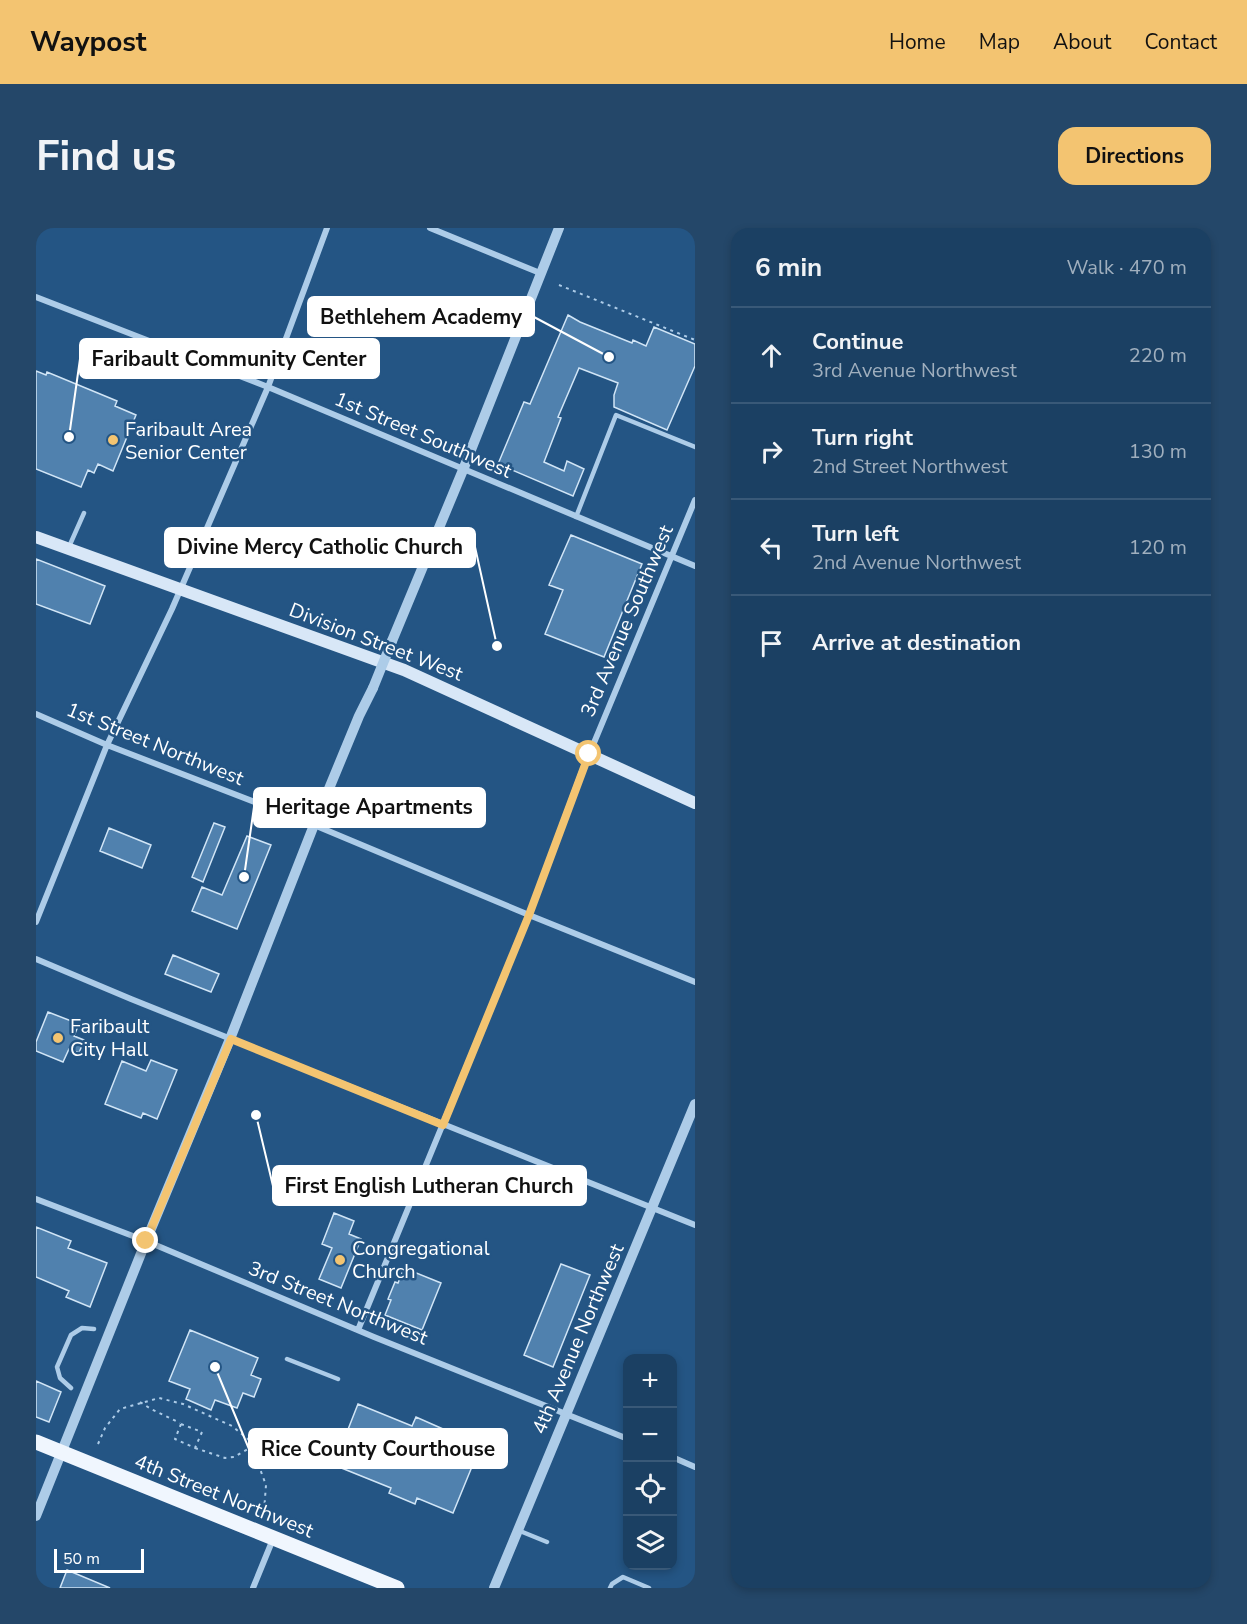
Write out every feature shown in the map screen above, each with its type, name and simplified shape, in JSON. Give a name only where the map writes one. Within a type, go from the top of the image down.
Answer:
[{"type":"main road","name":"Division Street West","points":[[36,537],[404,670],[695,803]]},
{"type":"main road","name":"4th Street Northwest","points":[[36,1442],[397,1588]]},
{"type":"street","points":[[36,922],[107,745],[180,589],[268,387],[327,228]]},
{"type":"street","points":[[430,228],[540,273]]},
{"type":"street","points":[[36,1516],[146,1241],[231,1039],[314,825],[463,470],[559,228]]},
{"type":"street","name":"1st Street Southwest","points":[[36,297],[268,387],[695,566]]},
{"type":"street","name":"3rd Avenue Southwest","points":[[358,1330],[529,915],[589,754],[695,500]]},
{"type":"street","name":"1st Street Northwest","points":[[36,714],[107,745],[314,825],[695,982]]},
{"type":"street","points":[[36,959],[443,1125],[695,1224]]},
{"type":"street","name":"4th Avenue Northwest","points":[[494,1588],[695,1104]]},
{"type":"street","name":"3rd Street Northwest","points":[[36,1198],[623,1437]]},
{"type":"street","points":[[677,1459],[695,1467]]},
{"type":"street","points":[[253,1588],[274,1539]]},
{"type":"lane","points":[[576,517],[616,415],[695,447]]},
{"type":"lane","points":[[69,549],[84,513]]},
{"type":"lane","points":[[71,1388],[60,1378],[57,1367],[71,1335],[82,1328],[94,1329]]},
{"type":"lane","points":[[287,1359],[338,1379]]},
{"type":"lane","points":[[518,1530],[548,1542]]},
{"type":"lane","points":[[610,1588],[623,1577],[649,1588]]},
{"type":"path","points":[[560,285],[695,340]]},
{"type":"path","points":[[98,1444],[105,1428],[120,1409],[159,1398],[183,1404],[232,1426],[255,1446],[293,1461]]},
{"type":"path","points":[[141,1402],[150,1409],[202,1432],[195,1448]]},
{"type":"path","points":[[181,1424],[175,1439],[225,1458],[255,1446]]},
{"type":"path","points":[[255,1446],[257,1461],[266,1485],[264,1510]]},
{"type":"building","points":[[568,315],[632,343],[633,340],[646,346],[654,327],[695,344],[695,366],[667,430],[614,407],[614,395],[618,383],[579,368],[558,417],[561,418],[544,462],[564,471],[567,461],[584,469],[573,496],[498,464],[524,402],[530,404]]},
{"type":"building","points":[[36,371],[46,375],[47,372],[117,401],[115,406],[136,415],[113,471],[98,464],[94,473],[88,470],[81,487],[36,469]]},
{"type":"building","points":[[571,535],[642,564],[604,657],[545,634],[563,590],[549,585]]},
{"type":"building","points":[[36,559],[105,586],[90,624],[36,604]]},
{"type":"building","points":[[214,823],[225,827],[203,882],[192,877]]},
{"type":"building","points":[[109,828],[151,845],[142,868],[100,851]]},
{"type":"building","points":[[247,836],[271,845],[237,929],[192,911],[202,887],[222,895]]},
{"type":"building","points":[[173,955],[219,974],[211,992],[165,974]]},
{"type":"building","name":"Faribault City Hall","points":[[48,1012],[79,1024],[74,1036],[84,1040],[79,1053],[69,1049],[63,1062],[36,1051],[36,1042]]},
{"type":"building","points":[[151,1060],[177,1070],[157,1119],[143,1113],[141,1118],[105,1104],[122,1061],[146,1071]]},
{"type":"building","points":[[334,1213],[354,1221],[349,1234],[361,1239],[341,1288],[319,1279],[332,1248],[322,1244]]},
{"type":"building","points":[[36,1227],[71,1241],[68,1248],[107,1263],[90,1307],[66,1297],[69,1291],[36,1277]]},
{"type":"building","points":[[561,1264],[590,1275],[553,1367],[524,1355]]},
{"type":"building","points":[[404,1268],[441,1283],[422,1330],[385,1315],[391,1300],[388,1299]]},
{"type":"building","points":[[190,1330],[258,1358],[251,1375],[261,1379],[254,1397],[243,1393],[237,1408],[215,1400],[211,1410],[186,1399],[190,1389],[169,1381]]},
{"type":"building","points":[[36,1381],[61,1392],[49,1422],[36,1417]]},
{"type":"building","points":[[358,1404],[412,1426],[416,1417],[443,1429],[440,1437],[478,1452],[453,1513],[417,1498],[415,1504],[389,1493],[391,1488],[334,1465]]},
{"type":"building","points":[[67,1570],[110,1588],[60,1588]]},
{"type":"place","name":"Bethlehem Academy","points":[[609,357]]},
{"type":"place","name":"Faribault Community Center","points":[[69,437]]},
{"type":"place","name":"Faribault Area Senior Center","points":[[113,440]]},
{"type":"place","name":"Divine Mercy Catholic Church","points":[[497,646]]},
{"type":"place","name":"Heritage Apartments","points":[[244,877]]},
{"type":"place","name":"Faribault City Hall","points":[[58,1038]]},
{"type":"place","name":"First English Lutheran Church","points":[[256,1115]]},
{"type":"place","name":"Congregational Church","points":[[340,1260]]},
{"type":"place","name":"Rice County Courthouse","points":[[215,1367]]},
{"type":"route","points":[[146,1241],[231,1039],[443,1125],[529,915],[589,754]]}]
